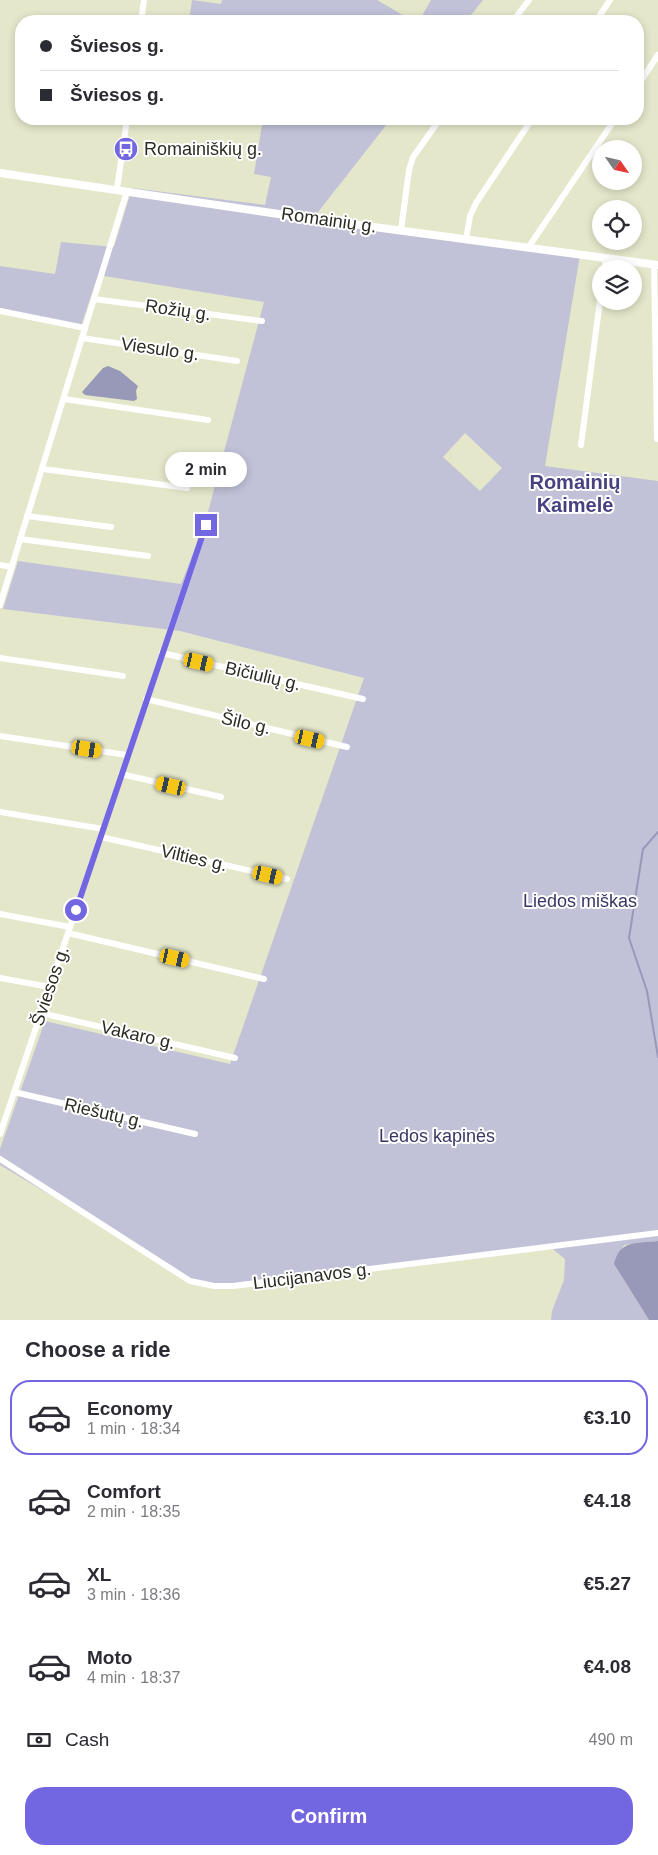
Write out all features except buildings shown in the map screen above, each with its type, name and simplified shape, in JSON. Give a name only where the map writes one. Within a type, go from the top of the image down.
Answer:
[{"type":"main road","name":"Romainių g.","points":[[0,173],[466,240],[656,265]]},
{"type":"street","points":[[142,15],[144,0]]},
{"type":"street","points":[[518,15],[529,0]]},
{"type":"street","points":[[600,15],[610,0]]},
{"type":"street","points":[[644,76],[658,55]]},
{"type":"street","points":[[116,189],[126,125]]},
{"type":"street","points":[[401,230],[409,170],[413,157],[436,125]]},
{"type":"street","points":[[466,240],[470,216],[476,203],[528,125]]},
{"type":"street","points":[[528,248],[611,125]]},
{"type":"street","points":[[0,605],[127,191]]},
{"type":"street","points":[[656,265],[656,439]]},
{"type":"street","name":"Rožių g.","points":[[94,298],[262,321]]},
{"type":"street","points":[[0,310],[85,328]]},
{"type":"street","points":[[581,445],[599,310]]},
{"type":"street","name":"Viesulo g.","points":[[82,338],[237,361]]},
{"type":"street","points":[[64,399],[208,420]]},
{"type":"street","points":[[43,469],[187,488]]},
{"type":"street","points":[[27,516],[111,527]]},
{"type":"street","name":"Šviesos g.","points":[[0,1134],[206,525]]},
{"type":"street","points":[[20,539],[148,556]]},
{"type":"street","points":[[0,565],[12,567]]},
{"type":"street","name":"Bičiulių g.","points":[[162,653],[363,699]]},
{"type":"street","points":[[0,658],[123,676]]},
{"type":"street","name":"Šilo g.","points":[[146,700],[346,747]]},
{"type":"street","points":[[0,736],[127,755]]},
{"type":"street","points":[[121,774],[221,797]]},
{"type":"street","points":[[0,812],[103,829]]},
{"type":"street","name":"Vilties g.","points":[[100,837],[287,879]]},
{"type":"street","points":[[0,914],[264,979]]},
{"type":"street","points":[[0,978],[50,987]]},
{"type":"street","name":"Vakaro g.","points":[[41,1013],[235,1058]]},
{"type":"street","name":"Riešutų g.","points":[[14,1092],[195,1134]]},
{"type":"street","name":"Liucijanavos g.","points":[[0,1159],[190,1281],[214,1286],[233,1286],[658,1232]]},
{"type":"green space","points":[[192,0],[221,4],[222,0],[377,0],[403,15],[190,15]]},
{"type":"green space","points":[[431,0],[483,0],[471,15],[422,15]]},
{"type":"green space","points":[[262,125],[386,125],[315,216],[580,255],[545,466],[658,481],[658,1241],[624,1245],[614,1264],[649,1320],[551,1320],[552,1311],[564,1280],[565,1259],[549,1246],[233,1286],[198,1283],[0,1165],[0,1149],[45,1021],[230,1064],[364,678],[180,631],[3,609],[18,561],[181,584],[205,523],[264,302],[98,275],[81,326],[0,308],[0,266],[55,274],[61,242],[114,247],[132,188],[265,205],[271,177],[254,174]],"holes":[[[465,433],[502,468],[480,491],[443,457]]]},
{"type":"shaded area","points":[[108,366],[120,371],[138,386],[136,391],[137,399],[134,401],[85,395],[82,392],[103,368]]},
{"type":"shaded area","points":[[658,1241],[658,1320],[649,1320],[614,1264],[620,1250],[630,1244]]},
{"type":"waterway","points":[[658,832],[643,849],[629,938],[647,991],[658,1057]]},
{"type":"place","name":"Romainiškių g.","points":[[126,149]]},
{"type":"district","name":"Romainių Kaimelė","points":[[575,494]]},
{"type":"route","points":[[76,910],[206,525]]},
{"type":"park label","name":"Liedos miškas","points":[[580,901]]},
{"type":"park label","name":"Ledos kapinės","points":[[437,1136]]}]
